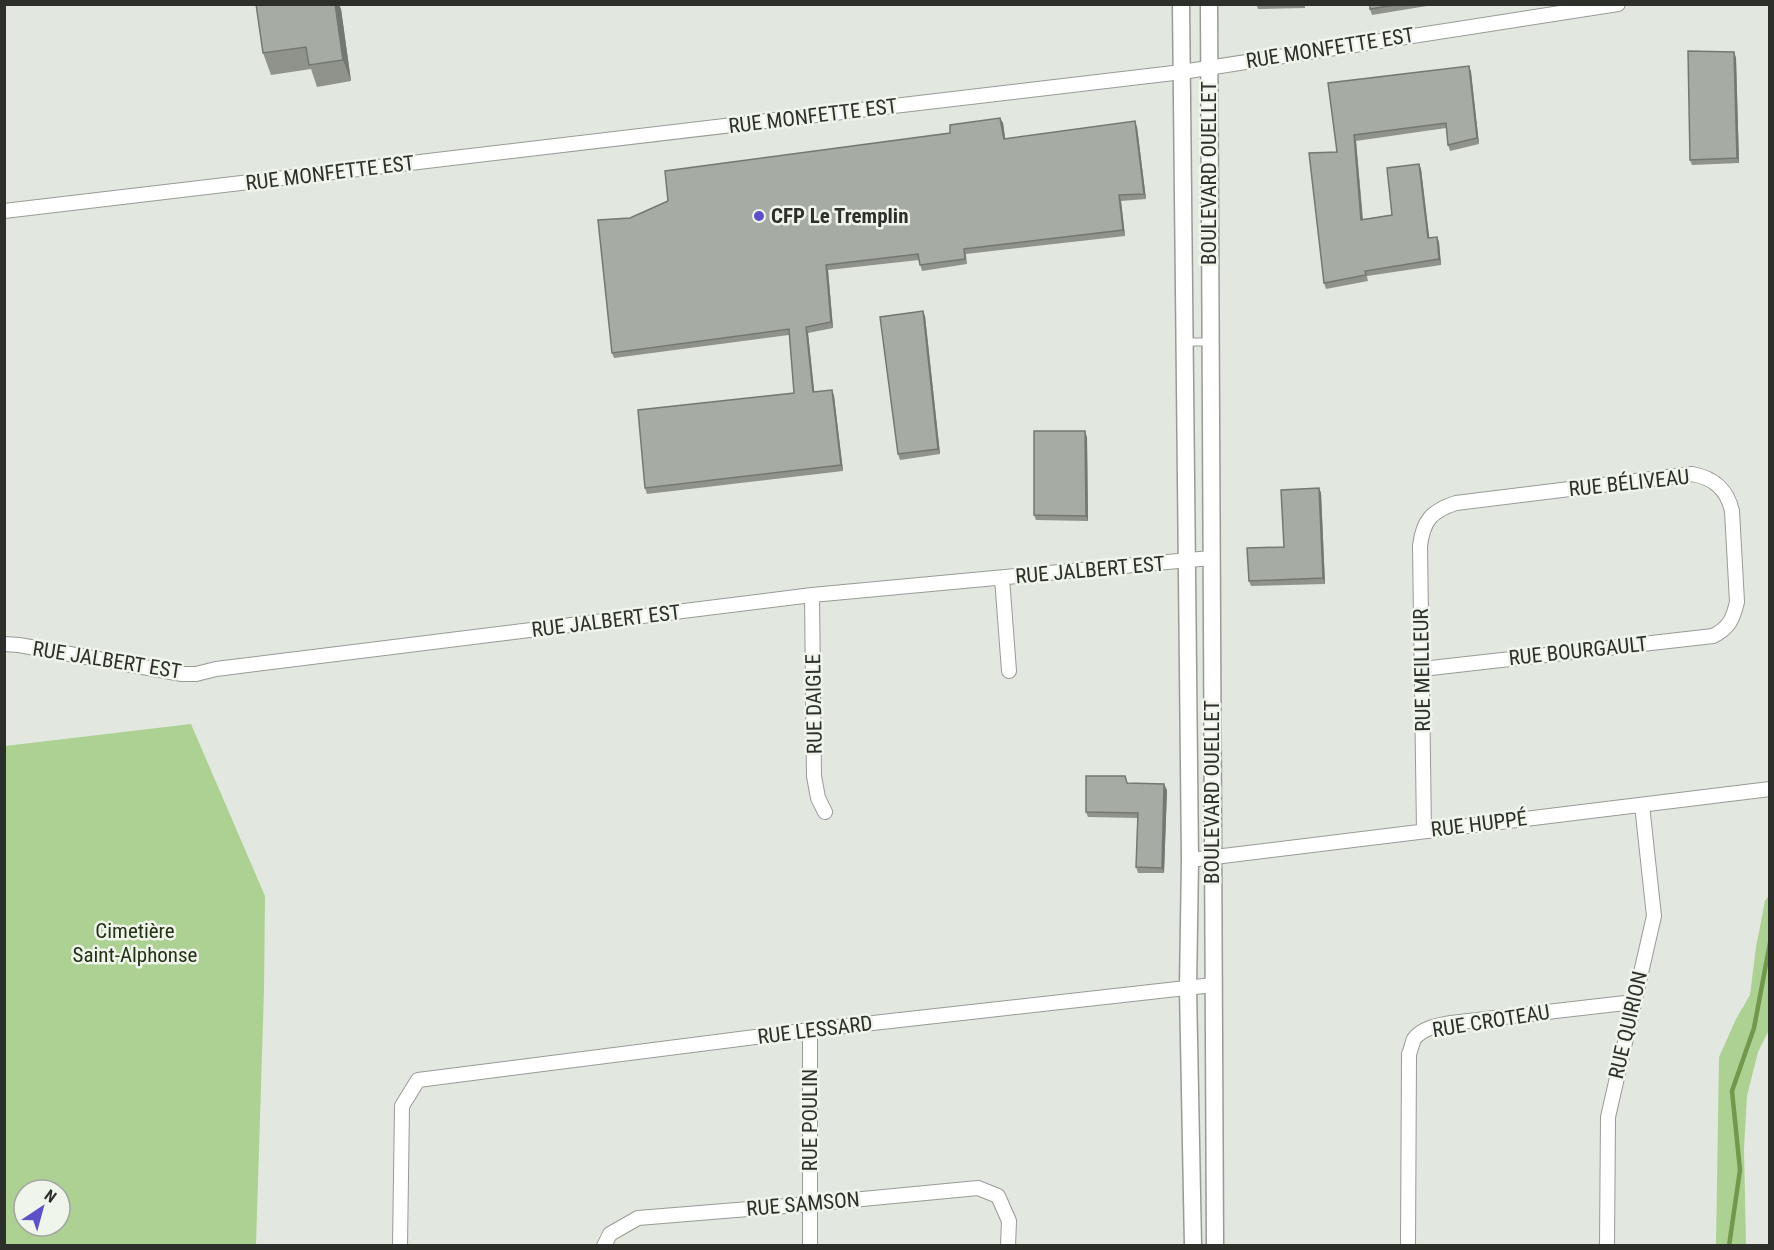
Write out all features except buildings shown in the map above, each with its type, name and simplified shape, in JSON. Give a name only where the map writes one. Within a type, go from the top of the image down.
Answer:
[{"type":"street","name":"BOULEVARD OUELLET","points":[[1181,4],[1190,860],[1188,988],[1193,1244]]},
{"type":"street","name":"BOULEVARD OUELLET","points":[[1209,4],[1215,1244]]},
{"type":"street","name":"RUE MONFETTE EST","points":[[4,212],[1182,72],[1618,4]]},
{"type":"street","name":"RUE BÉLIVEAU","points":[[1433,514],[1456,503],[1692,474],[1702,476],[1716,482],[1724,490],[1732,511],[1737,602],[1729,622]]},
{"type":"street","name":"RUE MEILLEUR","points":[[1424,831],[1420,546],[1426,522],[1433,514]]},
{"type":"street","name":"RUE JALBERT EST","points":[[4,644],[182,674],[196,674],[216,669],[812,595],[1211,558]]},
{"type":"street","points":[[1002,578],[1009,671]]},
{"type":"street","name":"RUE DAIGLE","points":[[812,595],[814,776],[818,798],[825,812]]},
{"type":"street","name":"RUE BOURGAULT","points":[[1422,669],[1713,636],[1723,631],[1729,622]]},
{"type":"street","name":"RUE HUPPÉ","points":[[1190,860],[1770,789]]},
{"type":"street","name":"RUE QUIRION","points":[[1607,1245],[1608,1117],[1654,916],[1642,805]]},
{"type":"street","name":"RUE LESSARD","points":[[400,1245],[402,1106],[418,1080],[810,1030],[1214,985]]},
{"type":"street","name":"RUE CROTEAU","points":[[1408,1245],[1410,1054],[1414,1039],[1423,1031],[1451,1023],[1634,1002]]},
{"type":"street","name":"RUE POULIN","points":[[810,1030],[810,1245]]},
{"type":"street","name":"RUE SAMSON","points":[[607,1240],[638,1218],[978,1188],[998,1196],[1009,1221],[1008,1245]]},
{"type":"lane","points":[[1184,342],[1210,342]]},
{"type":"lane","name":"BOULEVARD OUELLET","points":[[1193,1244],[1215,1244]]},
{"type":"green space","name":"Cimetière Saint-Alphonse","points":[[191,724],[265,896],[256,1245],[5,1245],[5,746]]},
{"type":"green space","points":[[1769,895],[1769,1030],[1758,1052],[1747,1096],[1744,1149],[1746,1245],[1716,1245],[1719,1057],[1750,995],[1756,947],[1765,901]]},
{"type":"waterway","points":[[1729,1246],[1740,1170],[1732,1091],[1754,1028],[1770,943]]},
{"type":"place","name":"CFP Le Tremplin","points":[[759,216]]}]
